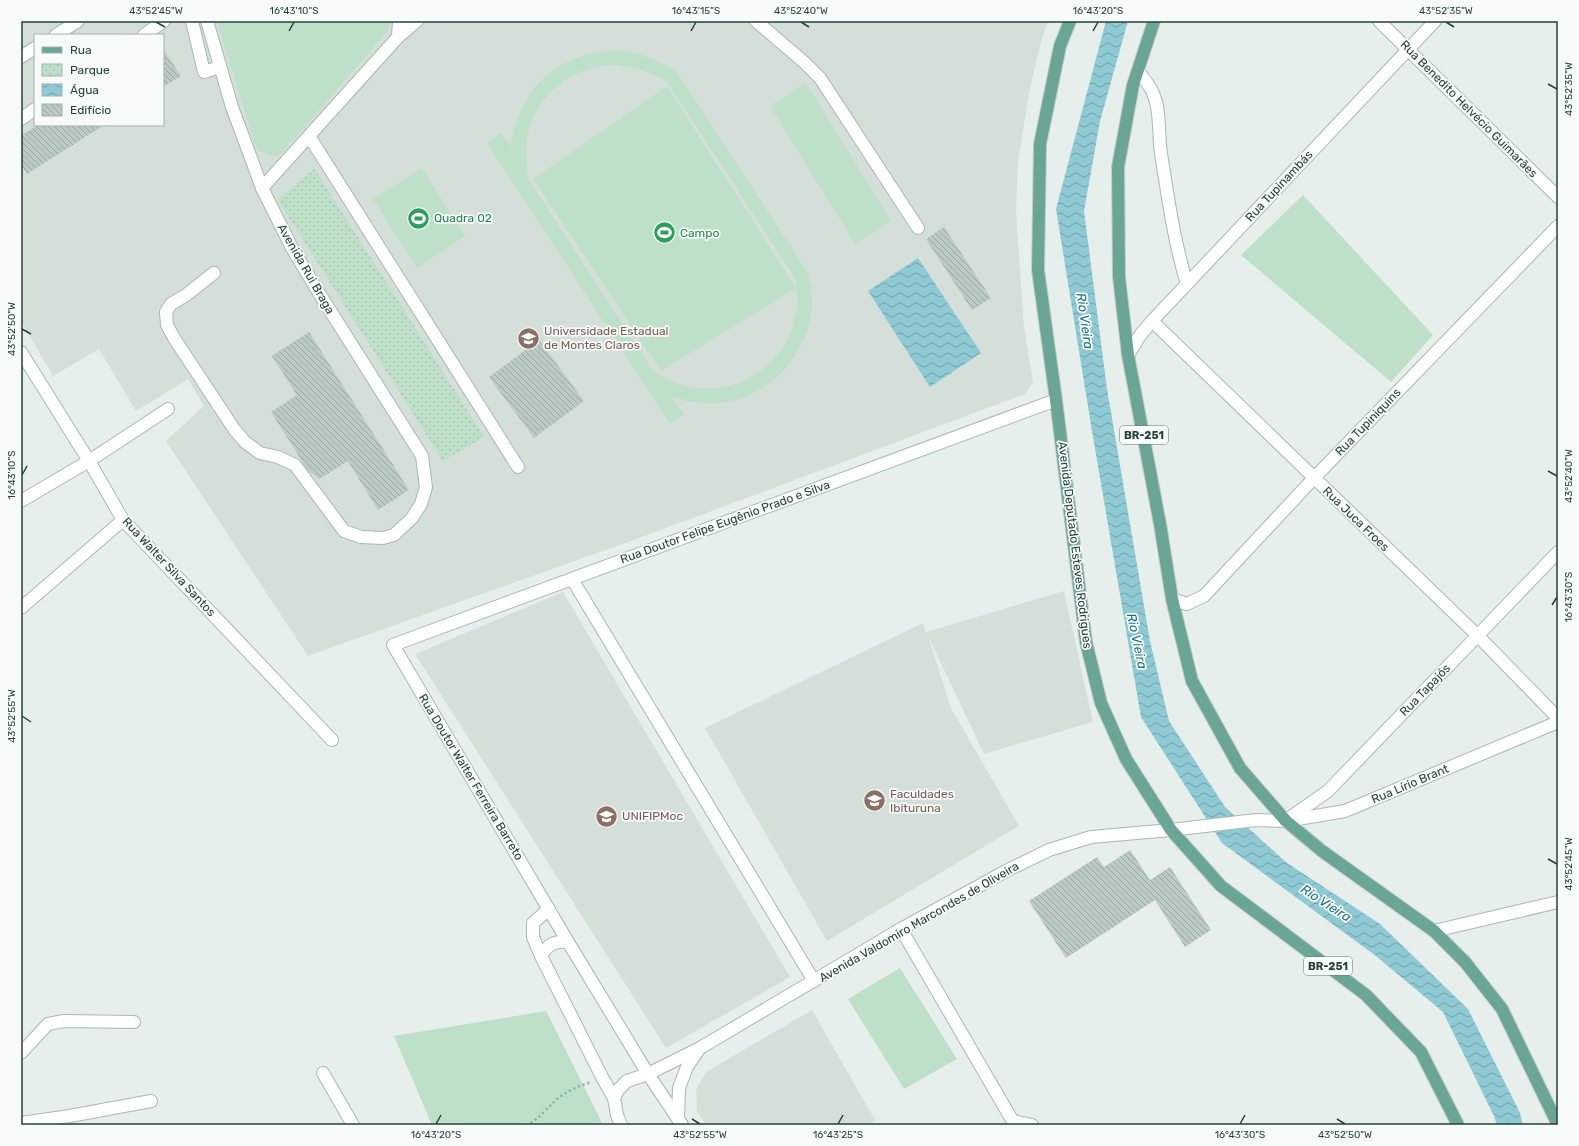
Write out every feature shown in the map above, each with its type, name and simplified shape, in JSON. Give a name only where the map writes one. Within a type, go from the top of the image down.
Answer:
[{"type":"main road","name":"Avenida Deputado Esteves Rodrigues","points":[[1070,21],[1060,46],[1040,144],[1038,270],[1056,400],[1086,642],[1101,703],[1126,759],[1171,830],[1221,886],[1366,995],[1421,1052],[1458,1125]]},
{"type":"main road","name":"BR-251","points":[[1154,21],[1133,85],[1118,167],[1119,277],[1128,354],[1160,524],[1172,599],[1192,681],[1240,768],[1286,821],[1322,851],[1434,931],[1465,962],[1502,1009],[1558,1125]]},
{"type":"street","points":[[58,34],[78,21]]},
{"type":"street","points":[[145,34],[164,21]]},
{"type":"street","points":[[192,21],[204,72],[220,67]]},
{"type":"street","name":"Avenida Rui Braga","points":[[207,21],[232,107],[262,188],[292,248],[422,456],[426,487],[421,504],[412,518],[394,534],[383,538],[361,537],[344,531],[295,465],[278,457],[260,453],[245,442],[234,429],[167,325],[166,312],[171,304],[186,295],[214,273]]},
{"type":"street","points":[[398,37],[399,21]]},
{"type":"street","points":[[262,188],[398,37],[417,21]]},
{"type":"street","points":[[756,21],[805,63],[820,78],[918,228]]},
{"type":"street","name":"Rua Benedito Helvécio Guimarães","points":[[1379,21],[1558,197]]},
{"type":"street","name":"Rua Tupinambás","points":[[1128,354],[1141,334],[1152,321],[1435,21]]},
{"type":"street","points":[[21,57],[34,49]]},
{"type":"street","points":[[1138,70],[1152,91],[1157,110],[1159,141],[1171,212],[1187,284]]},
{"type":"street","points":[[21,119],[34,110]]},
{"type":"street","points":[[309,136],[518,467]]},
{"type":"street","name":"Rua Tupiniquins","points":[[1172,599],[1187,604],[1204,596],[1314,478],[1558,226]]},
{"type":"street","name":"Rua Juca Froes","points":[[1152,321],[1478,636],[1558,718]]},
{"type":"street","name":"Rua Walter Silva Santos","points":[[21,352],[123,520],[332,740]]},
{"type":"street","name":"Rua Doutor Felipe Eugênio Prado e Silva","points":[[393,645],[1056,400]]},
{"type":"street","points":[[21,502],[89,462],[168,410]]},
{"type":"street","points":[[21,608],[123,520]]},
{"type":"street","name":"Rua Tapajós","points":[[1286,821],[1328,791],[1558,552]]},
{"type":"street","points":[[572,579],[814,981]]},
{"type":"street","name":"Rua Doutor Walter Ferreira Barreto","points":[[393,645],[568,942],[679,1123]]},
{"type":"street","name":"Rua Lírio Brant","points":[[1199,826],[1256,820],[1286,821],[1345,811],[1558,722]]},
{"type":"street","name":"Avenida Valdomiro Marcondes de Oliveira","points":[[614,1098],[618,1090],[627,1082],[648,1074],[700,1048],[901,929],[1006,871],[1049,850],[1091,837],[1199,826]]},
{"type":"street","points":[[1434,931],[1558,902]]},
{"type":"street","points":[[549,909],[533,923],[533,937],[541,956],[614,1098],[617,1115],[621,1125]]},
{"type":"street","points":[[901,929],[1014,1123],[1032,1125]]},
{"type":"street","points":[[541,956],[550,944],[556,942],[568,942]]},
{"type":"street","points":[[21,1053],[48,1024],[64,1021],[134,1022]]},
{"type":"street","name":"Avenida Valdomiro Marcondes de Oliveira","points":[[679,1123],[679,1088],[687,1067],[700,1048]]},
{"type":"street","points":[[323,1073],[353,1125]]},
{"type":"street","points":[[21,1123],[151,1101]]},
{"type":"path","points":[[526,1125],[534,1122],[556,1099],[574,1088],[603,1079]]},
{"type":"shaded area","name":"Universidade Estadual de Montes Claros","points":[[21,21],[1048,21],[1041,42],[1029,93],[1018,162],[1016,213],[1024,327],[1033,383],[1025,394],[642,537],[308,656],[166,441],[204,406],[188,379],[136,411],[99,349],[53,376],[21,321]]},
{"type":"shaded area","name":"Faculdades Ibituruna","points":[[1064,591],[1093,722],[984,754],[928,636],[951,708],[1019,826],[827,941],[705,728],[923,623],[926,632]]},
{"type":"shaded area","name":"UNIFIPMoc","points":[[563,592],[790,977],[666,1048],[415,654]]},
{"type":"shaded area","points":[[812,1010],[875,1120],[867,1125],[706,1125],[697,1111],[696,1090],[706,1072]]},
{"type":"green space","points":[[217,21],[391,21],[387,32],[280,155],[271,156],[259,151],[254,142]]},
{"type":"green space","points":[[619,50],[643,55],[664,64],[677,72],[808,273],[810,281],[812,306],[808,326],[801,345],[790,363],[776,377],[760,389],[742,398],[723,403],[698,403],[672,397],[684,414],[670,424],[487,143],[501,133],[511,146],[516,125],[523,106],[533,90],[546,76],[561,65],[578,57],[598,52]],"holes":[[[606,65],[638,69],[667,82],[795,278],[797,305],[794,324],[786,342],[776,357],[762,370],[746,380],[728,386],[709,389],[690,387],[670,380],[652,369],[529,180],[526,159],[527,139],[532,121],[540,104],[552,90],[567,79],[585,70]]]},
{"type":"green space","points":[[806,83],[891,221],[855,244],[770,106]]},
{"type":"green space","name":"Campo","points":[[667,86],[796,288],[661,371],[533,179]]},
{"type":"green space","points":[[314,168],[484,437],[443,461],[278,200]]},
{"type":"green space","name":"Quadra 02","points":[[422,168],[465,236],[417,268],[373,199]]},
{"type":"green space","points":[[1303,195],[1433,335],[1391,382],[1241,255]]},
{"type":"green space","points":[[900,968],[957,1059],[904,1089],[848,999]]},
{"type":"green space","points":[[546,1011],[603,1125],[432,1125],[394,1036]]},
{"type":"water","name":"Rio Vieira","points":[[1106,21],[1128,21],[1100,121],[1084,211],[1107,389],[1150,641],[1169,721],[1225,807],[1287,863],[1380,924],[1468,1009],[1520,1113],[1523,1125],[1497,1125],[1443,1012],[1376,956],[1222,843],[1141,717],[1056,209]]},
{"type":"water","points":[[918,258],[981,353],[930,387],[868,291]]},
{"type":"building","points":[[164,50],[181,76],[164,86]]},
{"type":"building","points":[[36,126],[102,126],[27,174],[21,165],[21,136]]},
{"type":"building","points":[[944,227],[991,298],[972,310],[926,239]]},
{"type":"building","points":[[309,332],[409,490],[378,510],[348,461],[319,479],[307,469],[271,412],[297,395],[272,356]]},
{"type":"building","points":[[539,340],[584,401],[534,438],[489,377]]},
{"type":"building","points":[[1130,850],[1150,880],[1170,867],[1211,930],[1185,947],[1155,900],[1066,958],[1029,901],[1097,857],[1104,867]]},
{"type":"place","name":"Quadra 02","points":[[419,218]]},
{"type":"place","name":"Campo","points":[[665,233]]},
{"type":"place","name":"Universidade Estadual de Montes Claros","points":[[528,338]]},
{"type":"place","name":"Faculdades Ibituruna","points":[[875,801]]},
{"type":"place","name":"UNIFIPMoc","points":[[606,816]]}]
